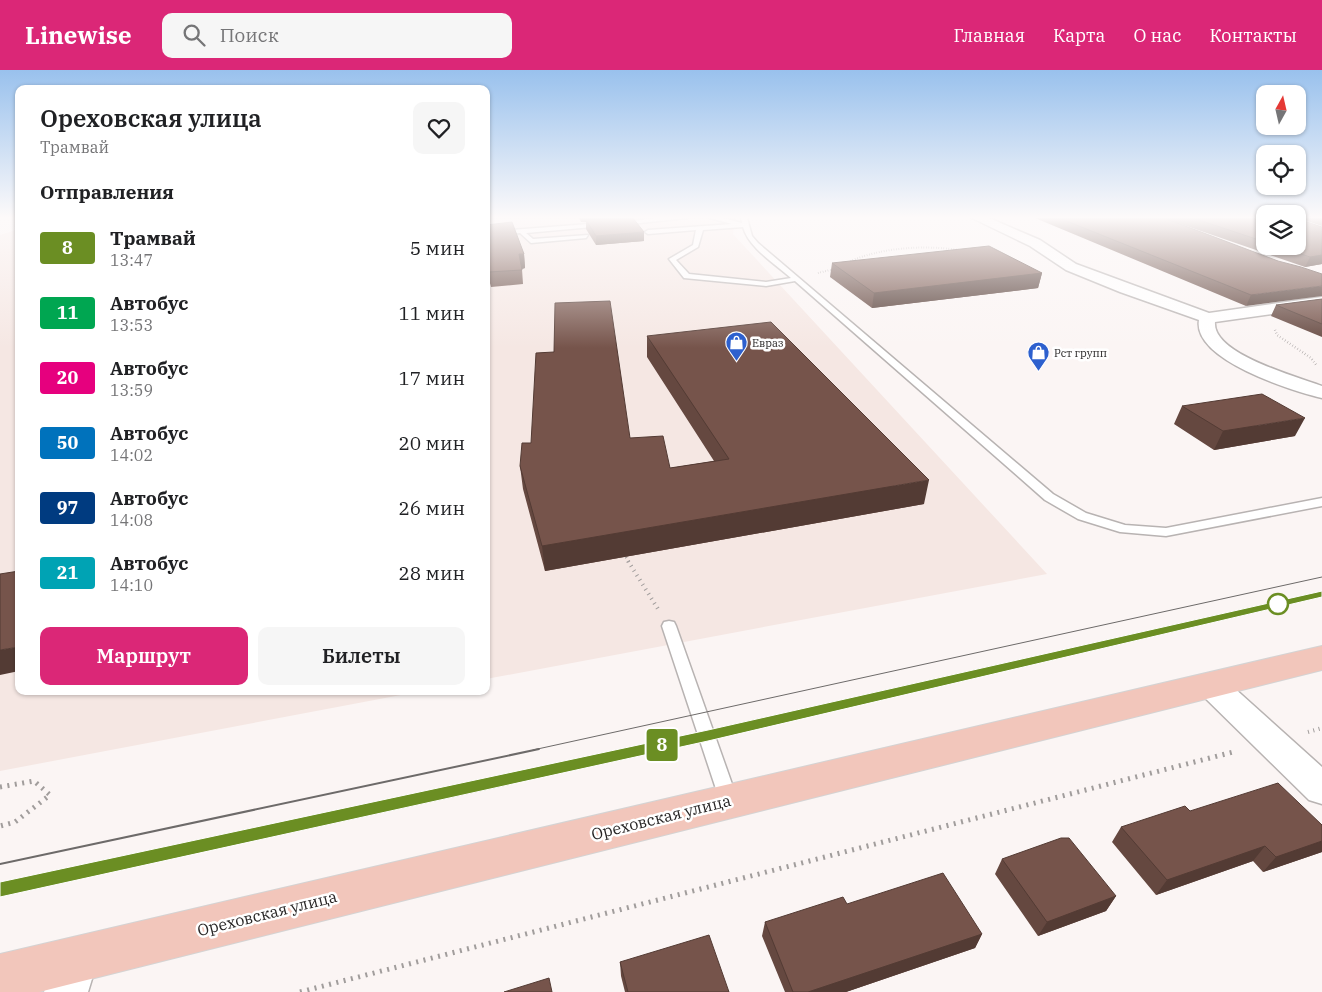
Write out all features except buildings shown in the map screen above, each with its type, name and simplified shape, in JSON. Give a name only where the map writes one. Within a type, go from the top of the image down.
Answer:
[{"type":"main road","name":"Ореховская улица","points":[[0,978],[72,976],[729,801],[1322,658]]},
{"type":"street","points":[[1062,261],[1071,267],[1124,290],[1208,318],[1284,309],[1322,302]]},
{"type":"street","points":[[1208,318],[1207,330],[1218,345],[1243,362],[1321,392]]},
{"type":"street","points":[[1211,685],[1322,789]]},
{"type":"lane","points":[[674,261],[687,276],[766,284],[796,279]]},
{"type":"lane","points":[[776,261],[1049,497],[1082,516],[1124,529],[1166,532],[1322,502]]},
{"type":"lane","points":[[669,626],[708,735],[729,801]]},
{"type":"path","points":[[844,264],[852,261]]},
{"type":"path","points":[[796,279],[837,268]]},
{"type":"path","points":[[1284,309],[1273,325],[1277,335],[1311,358],[1318,367],[1316,380],[1321,392]]},
{"type":"path","points":[[626,557],[669,626]]},
{"type":"path","points":[[300,992],[1322,728]]},
{"type":"path","points":[[0,787],[34,781],[50,795],[15,822],[0,826]]},
{"type":"shaded area","points":[[0,261],[15,261],[15,695],[401,695],[0,771]]},
{"type":"shaded area","points":[[490,261],[758,261],[1047,574],[490,678]]},
{"type":"tram line","points":[[533,750],[1322,577]]},
{"type":"tram line","points":[[640,750],[1322,594]]},
{"type":"tram line","name":"8","points":[[0,889],[708,735],[1322,594]]},
{"type":"tram line","points":[[0,864],[539,749]]},
{"type":"tram line","points":[[0,889],[646,749]]},
{"type":"place","name":"Евраз","points":[[736,362]]},
{"type":"place","name":"Рст групп","points":[[1038,372]]}]
